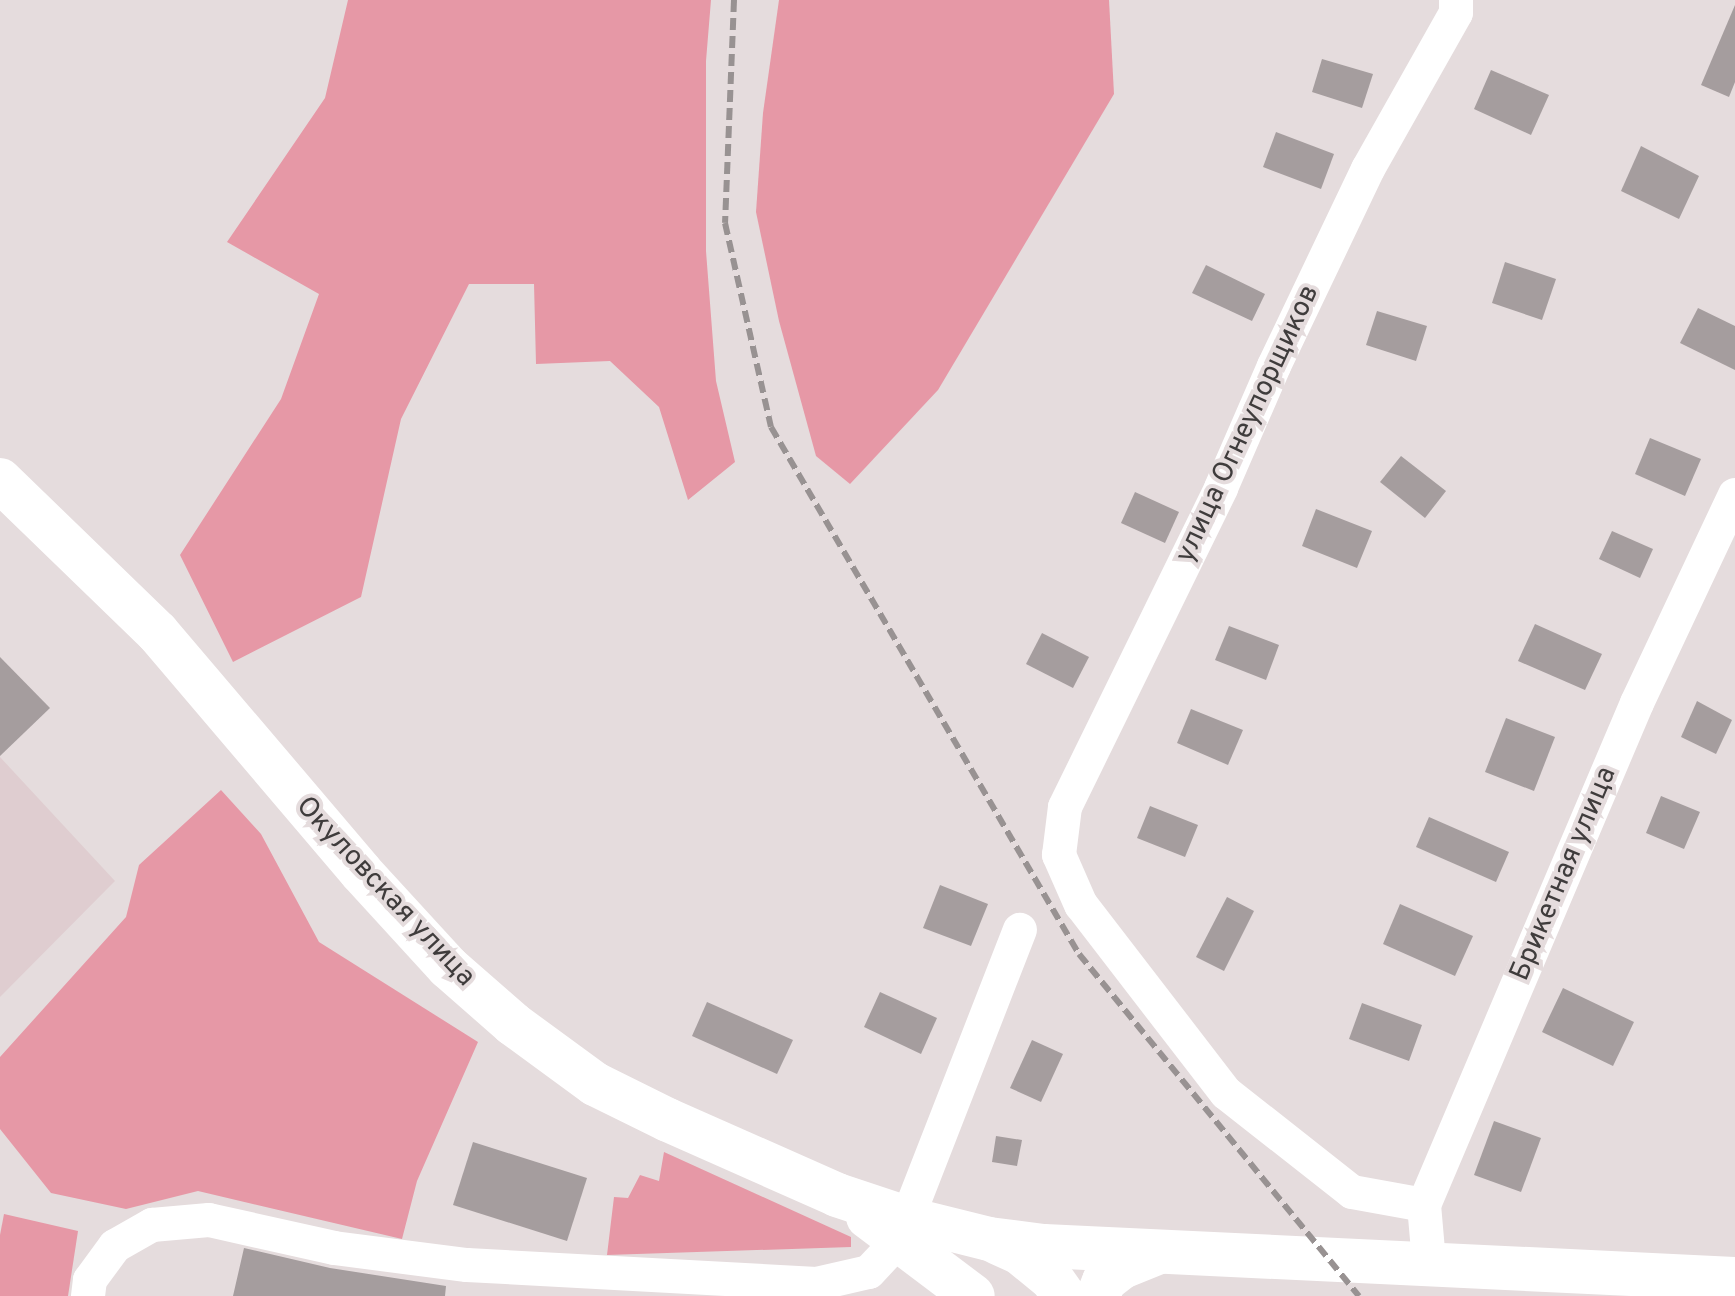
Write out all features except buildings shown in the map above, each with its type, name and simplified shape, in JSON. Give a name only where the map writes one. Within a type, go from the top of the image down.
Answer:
[{"type":"main road","name":"Окуловская улица","points":[[0,480],[157,632],[380,893],[448,967],[513,1024],[595,1084],[904,1229],[989,1239]]},
{"type":"main road","points":[[904,1229],[973,1296]]},
{"type":"main road","points":[[989,1239],[1103,1248],[1735,1279]]},
{"type":"main road","points":[[989,1239],[1020,1253],[1053,1290],[1062,1266],[1076,1257],[1103,1248]]},
{"type":"main road","points":[[1098,1296],[1104,1281],[1122,1267],[1165,1250]]},
{"type":"street","name":"улица Огнеупорщиков","points":[[1424,1205],[1352,1192],[1226,1093],[1081,905],[1059,855],[1065,807],[1221,488],[1274,366],[1368,169],[1456,13],[1456,0]]},
{"type":"street","name":"Брикетная улица","points":[[1429,1262],[1424,1205],[1637,703],[1735,495]]},
{"type":"street","points":[[88,1296],[90,1280],[115,1246],[152,1225],[209,1220],[334,1248],[467,1265],[816,1284],[869,1272],[904,1229],[1020,930]]},
{"type":"shaded area","points":[[348,0],[711,0],[706,61],[706,251],[716,381],[735,462],[688,500],[659,407],[610,361],[536,364],[534,284],[469,284],[401,419],[361,597],[233,662],[180,555],[281,399],[319,294],[227,242],[325,98]]},
{"type":"shaded area","points":[[779,0],[1109,0],[1114,94],[938,390],[850,484],[816,456],[779,321],[756,212],[763,113]]},
{"type":"shaded area","points":[[0,757],[115,881],[0,997]]},
{"type":"shaded area","points":[[221,790],[261,834],[319,942],[478,1042],[417,1181],[402,1239],[198,1191],[126,1209],[51,1193],[0,1129],[0,1057],[126,917],[139,865]]},
{"type":"shaded area","points":[[664,1152],[851,1237],[851,1247],[607,1255],[614,1197],[628,1198],[640,1175],[659,1181]]},
{"type":"shaded area","points":[[4,1214],[78,1231],[68,1296],[0,1296],[0,1235]]},
{"type":"railway","points":[[734,0],[725,223],[771,427],[1079,954],[1359,1296]]}]
